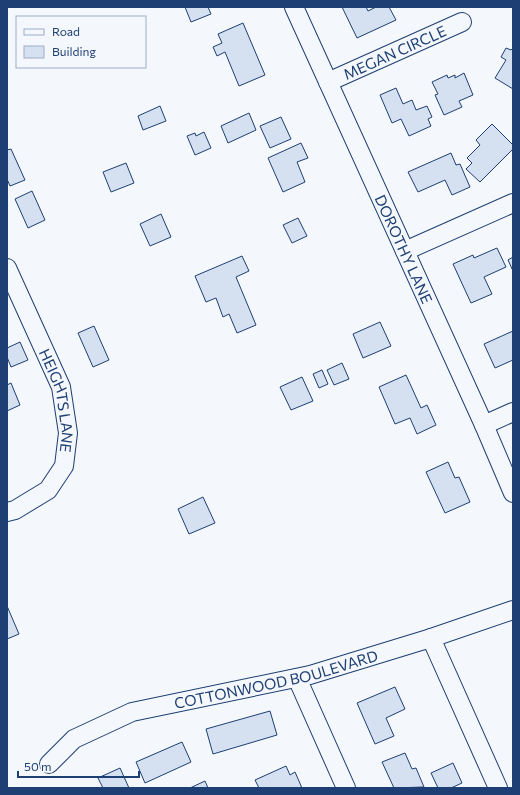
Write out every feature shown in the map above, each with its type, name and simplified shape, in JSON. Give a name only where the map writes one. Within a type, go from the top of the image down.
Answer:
[{"type":"street","name":"DOROTHY LANE","points":[[294,7],[484,425],[513,493]]},
{"type":"street","name":"MEGAN CIRCLE","points":[[328,82],[462,22]]},
{"type":"street","points":[[405,251],[513,203]]},
{"type":"street","name":"HEIGHTS LANE","points":[[7,268],[61,387],[68,433],[64,466],[48,490],[15,510],[7,512]]},
{"type":"street","points":[[484,425],[513,412]]},
{"type":"street","name":"COTTONWOOD BOULEVARD","points":[[49,764],[74,739],[132,712],[297,678],[431,638],[513,610]]},
{"type":"street","points":[[431,638],[498,788]]},
{"type":"street","points":[[297,678],[346,788]]},
{"type":"building","points":[[185,7],[208,7],[211,14],[191,22]]},
{"type":"building","points":[[342,7],[366,7],[368,11],[376,7],[389,7],[396,20],[357,38]]},
{"type":"building","points":[[243,23],[265,75],[239,86],[225,52],[217,56],[213,47],[222,43],[218,34]]},
{"type":"building","points":[[506,48],[511,50],[513,48],[513,89],[495,78],[506,60],[501,57]]},
{"type":"building","points":[[464,73],[473,95],[459,101],[462,107],[444,115],[435,95],[438,94],[432,82],[447,75],[448,78],[455,75],[455,78]]},
{"type":"building","points":[[396,88],[403,104],[412,100],[416,110],[427,106],[432,117],[428,119],[431,126],[409,136],[401,119],[392,123],[380,95]]},
{"type":"building","points":[[160,106],[166,121],[143,130],[138,116]]},
{"type":"building","points":[[249,113],[256,130],[228,143],[221,126]]},
{"type":"building","points":[[281,117],[291,139],[270,148],[260,126]]},
{"type":"building","points":[[492,124],[513,145],[513,149],[480,182],[466,169],[472,163],[467,158],[480,145],[476,140]]},
{"type":"building","points":[[204,132],[211,148],[195,155],[187,136],[195,133],[196,136]]},
{"type":"building","points":[[301,143],[308,158],[297,162],[305,182],[283,192],[268,158]]},
{"type":"building","points":[[11,149],[25,180],[10,186],[7,179],[7,150]]},
{"type":"building","points":[[451,153],[456,165],[460,164],[470,187],[452,195],[445,180],[418,192],[408,172]]},
{"type":"building","points":[[126,163],[134,183],[111,192],[103,172]]},
{"type":"building","points":[[32,191],[45,220],[28,228],[15,199]]},
{"type":"building","points":[[161,214],[171,237],[150,246],[140,224]]},
{"type":"building","points":[[298,218],[307,236],[292,243],[283,225]]},
{"type":"building","points":[[497,248],[506,267],[484,277],[492,294],[471,303],[453,264],[473,255],[474,258]]},
{"type":"building","points":[[242,256],[249,271],[236,277],[256,325],[237,333],[229,314],[223,317],[216,298],[206,302],[195,276]]},
{"type":"building","points":[[513,257],[513,271],[508,260]]},
{"type":"building","points":[[380,322],[391,346],[363,358],[353,334]]},
{"type":"building","points":[[94,326],[109,360],[93,367],[78,333]]},
{"type":"building","points":[[513,331],[513,360],[495,368],[484,344]]},
{"type":"building","points":[[20,342],[28,360],[11,367],[7,357],[7,348]]},
{"type":"building","points":[[342,363],[349,379],[334,385],[327,370]]},
{"type":"building","points":[[322,370],[328,384],[319,388],[313,374]]},
{"type":"building","points":[[406,375],[421,408],[427,405],[436,425],[417,434],[410,418],[395,424],[379,387]]},
{"type":"building","points":[[302,377],[313,401],[291,410],[280,387]]},
{"type":"building","points":[[11,383],[20,405],[7,411],[7,385]]},
{"type":"building","points":[[448,462],[455,478],[459,477],[470,502],[445,513],[426,472]]},
{"type":"building","points":[[203,497],[215,523],[189,534],[178,509]]},
{"type":"building","points":[[7,606],[19,634],[7,639]]},
{"type":"building","points":[[395,687],[405,709],[386,718],[394,736],[375,744],[357,703]]},
{"type":"building","points":[[270,711],[277,735],[213,754],[206,729]]},
{"type":"building","points":[[182,742],[191,762],[145,783],[136,762]]},
{"type":"building","points":[[405,753],[412,769],[416,768],[424,787],[394,788],[382,762]]},
{"type":"building","points":[[453,763],[462,783],[451,788],[438,788],[431,773]]},
{"type":"building","points":[[286,766],[290,775],[295,772],[302,788],[259,788],[255,780]]},
{"type":"building","points":[[120,768],[129,788],[103,788],[98,778]]},
{"type":"building","points":[[205,781],[208,788],[190,788]]}]
